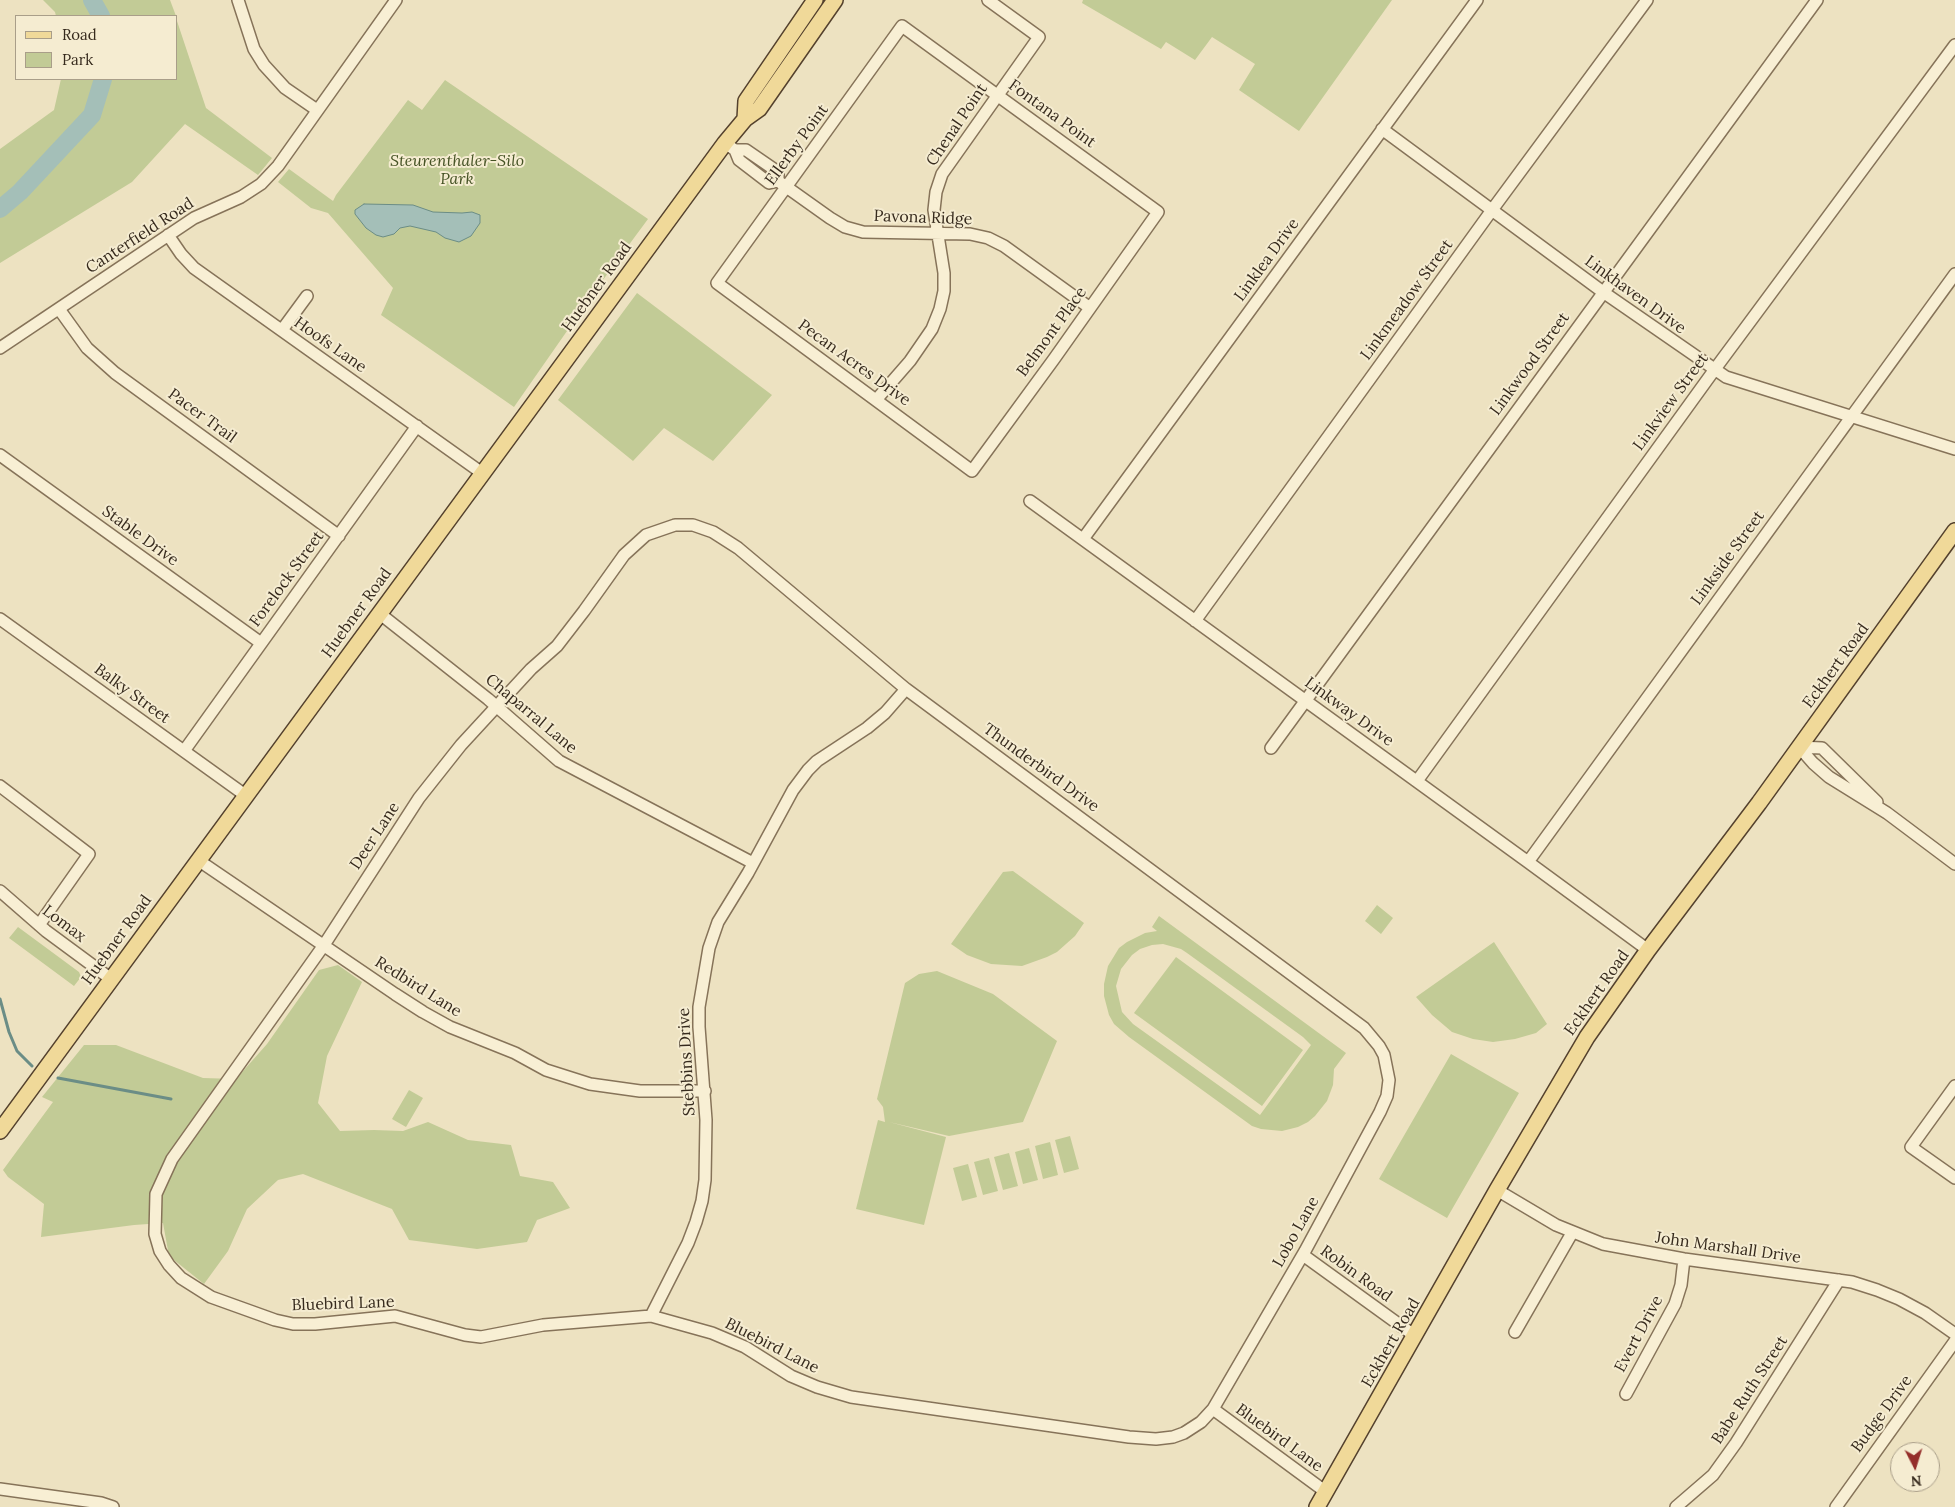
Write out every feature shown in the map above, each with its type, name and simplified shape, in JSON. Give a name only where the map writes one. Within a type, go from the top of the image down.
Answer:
[{"type":"main road","name":"Huebner Road","points":[[745,119],[746,101],[815,0]]},
{"type":"main road","name":"Huebner Road","points":[[0,1130],[482,473],[730,146],[745,119],[759,109],[834,0]]},
{"type":"main road","name":"Eckhert Road","points":[[1317,1507],[1587,1036],[1955,531]]},
{"type":"street","points":[[238,0],[254,49],[264,65],[285,88],[316,110]]},
{"type":"street","name":"Canterfield Road","points":[[0,348],[194,218],[241,197],[261,184],[278,166],[396,0]]},
{"type":"street","name":"Chenal Point","points":[[876,400],[910,360],[932,329],[940,309],[944,282],[934,219],[934,201],[942,174],[1039,37],[988,0]]},
{"type":"street","name":"Linklea Drive","points":[[1083,539],[1477,0]]},
{"type":"street","name":"Linkmeadow Street","points":[[1195,621],[1492,210],[1647,0]]},
{"type":"street","name":"Linkwood Street","points":[[1271,748],[1817,0]]},
{"type":"street","name":"Fontana Point","points":[[902,26],[1158,212]]},
{"type":"street","name":"Ellerby Point","points":[[717,283],[782,184],[902,26]]},
{"type":"street","name":"Linkview Street","points":[[1417,781],[1715,369],[1955,45]]},
{"type":"street","name":"Linkhaven Drive","points":[[1382,130],[1603,292],[1707,366],[1726,377],[1955,449]]},
{"type":"street","name":"Pavona Ridge","points":[[730,146],[739,160],[769,183],[782,184],[846,227],[863,232],[979,236],[1004,246],[1090,308]]},
{"type":"street","name":"Belmont Place","points":[[972,471],[1158,212]]},
{"type":"street","name":"Hoofs Lane","points":[[168,235],[181,254],[194,268],[482,473]]},
{"type":"street","name":"Linkside Street","points":[[1528,862],[1850,416],[1955,274]]},
{"type":"street","name":"Pecan Acres Drive","points":[[717,283],[972,471]]},
{"type":"street","points":[[282,330],[306,296]]},
{"type":"street","name":"Pacer Trail","points":[[58,310],[87,348],[109,368],[339,536]]},
{"type":"street","name":"Forelock Street","points":[[184,751],[417,426]]},
{"type":"street","name":"Stable Drive","points":[[0,455],[261,643]]},
{"type":"street","name":"Linkway Drive","points":[[1030,501],[1648,950]]},
{"type":"street","name":"Thunderbird Drive","points":[[662,528],[675,524],[693,525],[713,532],[738,548],[906,689],[1364,1028],[1379,1046],[1386,1064]]},
{"type":"street","name":"Deer Lane","points":[[156,1194],[172,1159],[324,945],[419,798],[444,765],[531,670],[557,646],[584,612],[624,555],[646,535],[662,528]]},
{"type":"street","name":"Chaparral Lane","points":[[379,613],[496,707],[559,762],[753,863]]},
{"type":"street","name":"Balky Street","points":[[0,618],[245,795]]},
{"type":"street","name":"Stebbins Drive","points":[[651,1316],[688,1243],[702,1201],[706,1158],[705,1091],[699,1008],[709,948],[715,929],[793,790],[808,770],[867,728],[885,713],[906,689]]},
{"type":"street","points":[[1799,747],[1822,748],[1887,813]]},
{"type":"street","points":[[1799,747],[1829,777],[1887,813],[1955,864]]},
{"type":"street","points":[[0,786],[90,854],[39,925]]},
{"type":"street","name":"Redbird Lane","points":[[198,860],[423,1012],[450,1027],[515,1053],[546,1070],[590,1084],[640,1091],[705,1091]]},
{"type":"street","name":"Lomax","points":[[0,891],[39,925],[111,979]]},
{"type":"street","name":"Lobo Lane","points":[[1213,1409],[1303,1255],[1387,1096],[1389,1080],[1386,1064]]},
{"type":"street","points":[[1955,1086],[1912,1147],[1955,1178]]},
{"type":"street","name":"John Marshall Drive","points":[[1497,1190],[1527,1209],[1572,1233],[1617,1247],[1684,1259],[1840,1280],[1877,1290],[1925,1313],[1955,1334]]},
{"type":"street","name":"Bluebird Lane","points":[[156,1194],[155,1234],[160,1251],[168,1265],[193,1287],[211,1297],[275,1320],[293,1324],[315,1324],[395,1316],[465,1335],[481,1337],[543,1325],[651,1316],[712,1333],[745,1347],[791,1376],[817,1388],[851,1397],[1129,1437],[1156,1439],[1173,1437],[1184,1433],[1201,1422],[1213,1409],[1326,1492]]},
{"type":"street","points":[[1516,1332],[1572,1233]]},
{"type":"street","name":"Robin Road","points":[[1303,1255],[1415,1336]]},
{"type":"street","name":"Evert Drive","points":[[1626,1394],[1675,1304],[1681,1285],[1684,1259]]},
{"type":"street","name":"Babe Ruth Street","points":[[1676,1507],[1714,1475],[1840,1280]]},
{"type":"street","name":"Budge Drive","points":[[1836,1507],[1955,1341]]},
{"type":"street","points":[[0,1490],[101,1503],[113,1507]]},
{"type":"green space","points":[[43,0],[170,0],[176,15],[56,15]]},
{"type":"green space","points":[[1083,0],[1392,0],[1299,131],[1239,90],[1255,64],[1212,37],[1195,60],[1166,42],[1161,49],[1082,3]]},
{"type":"green space","points":[[178,24],[206,108],[272,158],[258,175],[185,124],[132,182],[0,263],[0,149],[54,110],[61,80],[178,80]]},
{"type":"green space","name":"Steurenthaler-Silo Park","points":[[445,80],[648,219],[514,407],[381,315],[393,288],[328,213],[311,208],[278,182],[289,169],[333,201],[408,100],[422,110]]},
{"type":"green space","points":[[637,293],[772,395],[713,461],[664,428],[633,461],[558,400]]},
{"type":"green space","points":[[1013,871],[1084,923],[1075,936],[1057,952],[1022,966],[991,964],[967,955],[951,944],[1003,872]]},
{"type":"green space","points":[[1377,905],[1393,918],[1381,934],[1365,921]]},
{"type":"green space","points":[[1159,916],[1346,1053],[1334,1069],[1333,1085],[1327,1101],[1308,1122],[1282,1131],[1252,1126],[1129,1037],[1114,1024],[1109,1015],[1104,996],[1104,984],[1108,966],[1119,948],[1127,942],[1145,933],[1157,931],[1152,927]],"holes":[[[1163,944],[1181,949],[1303,1037],[1311,1045],[1260,1115],[1133,1024],[1122,1012],[1116,986],[1121,969],[1132,955],[1140,949],[1152,945]]]},
{"type":"green space","points":[[18,927],[79,972],[81,977],[74,986],[9,938]]},
{"type":"green space","points":[[1494,942],[1547,1024],[1536,1033],[1515,1039],[1493,1042],[1473,1039],[1452,1032],[1432,1015],[1416,997]]},
{"type":"green space","points":[[1176,957],[1303,1050],[1262,1106],[1134,1013]]},
{"type":"green space","points":[[338,965],[362,982],[327,1056],[318,1103],[340,1131],[403,1131],[428,1122],[468,1140],[511,1145],[520,1176],[553,1182],[570,1208],[537,1220],[527,1242],[477,1249],[409,1240],[392,1209],[303,1174],[278,1180],[247,1209],[228,1251],[204,1284],[169,1256],[163,1223],[41,1237],[44,1204],[8,1177],[3,1170],[53,1102],[42,1097],[84,1045],[116,1045],[203,1078],[236,1079],[267,1044],[319,970]]},
{"type":"green space","points":[[937,971],[993,994],[1057,1041],[1023,1122],[949,1136],[889,1122],[946,1137],[924,1225],[856,1209],[878,1120],[885,1122],[883,1107],[877,1099],[905,983],[919,974]]},
{"type":"green space","points":[[1451,1054],[1519,1093],[1447,1218],[1379,1179]]},
{"type":"green space","points":[[409,1090],[423,1098],[406,1127],[392,1119]]},
{"type":"green space","points":[[1070,1136],[1079,1169],[1064,1173],[1055,1140]]},
{"type":"green space","points":[[1050,1142],[1058,1175],[1043,1179],[1035,1146]]},
{"type":"green space","points":[[1029,1148],[1038,1180],[1023,1184],[1015,1152]]},
{"type":"green space","points":[[1009,1153],[1018,1186],[1003,1190],[994,1157]]},
{"type":"green space","points":[[989,1158],[998,1191],[983,1195],[974,1162]]},
{"type":"green space","points":[[968,1164],[977,1197],[962,1201],[953,1168]]},
{"type":"water","points":[[364,204],[413,205],[433,212],[472,212],[480,215],[480,223],[471,236],[459,242],[445,238],[436,232],[410,226],[400,228],[394,234],[383,237],[376,235],[366,228],[355,214],[355,210]]},
{"type":"waterway","points":[[92,0],[100,15]]},
{"type":"waterway","points":[[0,209],[20,192],[92,115],[103,80]]},
{"type":"waterway","points":[[0,999],[9,1032],[17,1051],[32,1066]]},
{"type":"waterway","points":[[58,1078],[171,1099]]}]
